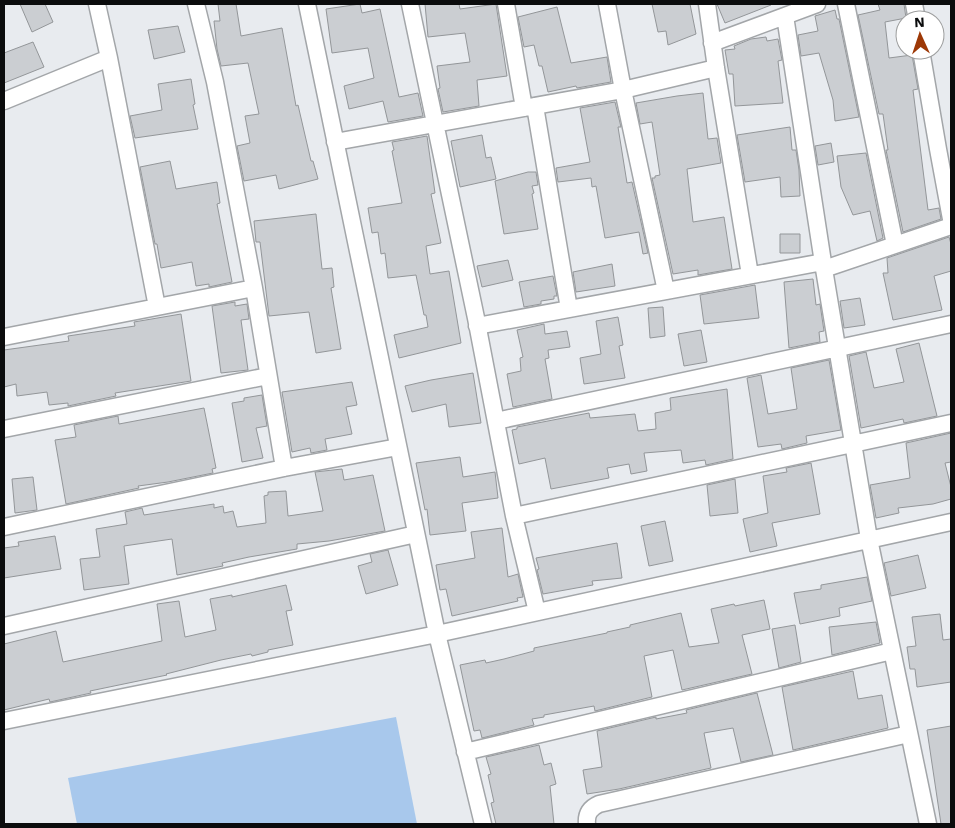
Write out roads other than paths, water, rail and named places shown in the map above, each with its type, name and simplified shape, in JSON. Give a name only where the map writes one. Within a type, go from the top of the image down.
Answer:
[{"type":"street","points":[[98,4],[157,307]]},
{"type":"street","points":[[196,4],[215,82],[254,288],[284,468]]},
{"type":"street","points":[[307,4],[437,634],[483,824]]},
{"type":"street","points":[[410,4],[477,326],[514,516],[537,612]]},
{"type":"street","points":[[506,4],[530,107],[569,309]]},
{"type":"street","points":[[607,4],[623,90],[666,291]]},
{"type":"street","points":[[707,4],[750,275]]},
{"type":"street","points":[[712,43],[817,4]]},
{"type":"street","points":[[846,4],[895,245]]},
{"type":"street","points":[[785,16],[869,539],[928,824]]},
{"type":"street","points":[[4,101],[109,58]]},
{"type":"street","points":[[924,60],[951,219]]},
{"type":"street","points":[[335,142],[623,90],[716,68]]},
{"type":"street","points":[[477,326],[750,275],[824,265],[895,245],[951,226]]},
{"type":"street","points":[[4,337],[254,288]]},
{"type":"street","points":[[496,421],[838,350],[951,324]]},
{"type":"street","points":[[4,429],[268,376]]},
{"type":"street","points":[[514,516],[951,423]]},
{"type":"street","points":[[4,527],[284,468],[398,447]]},
{"type":"street","points":[[4,722],[437,634],[951,522]]},
{"type":"street","points":[[4,626],[416,534]]},
{"type":"street","points":[[465,752],[892,651]]},
{"type":"street","points":[[588,824],[588,813],[592,807],[599,804],[910,734]]}]
